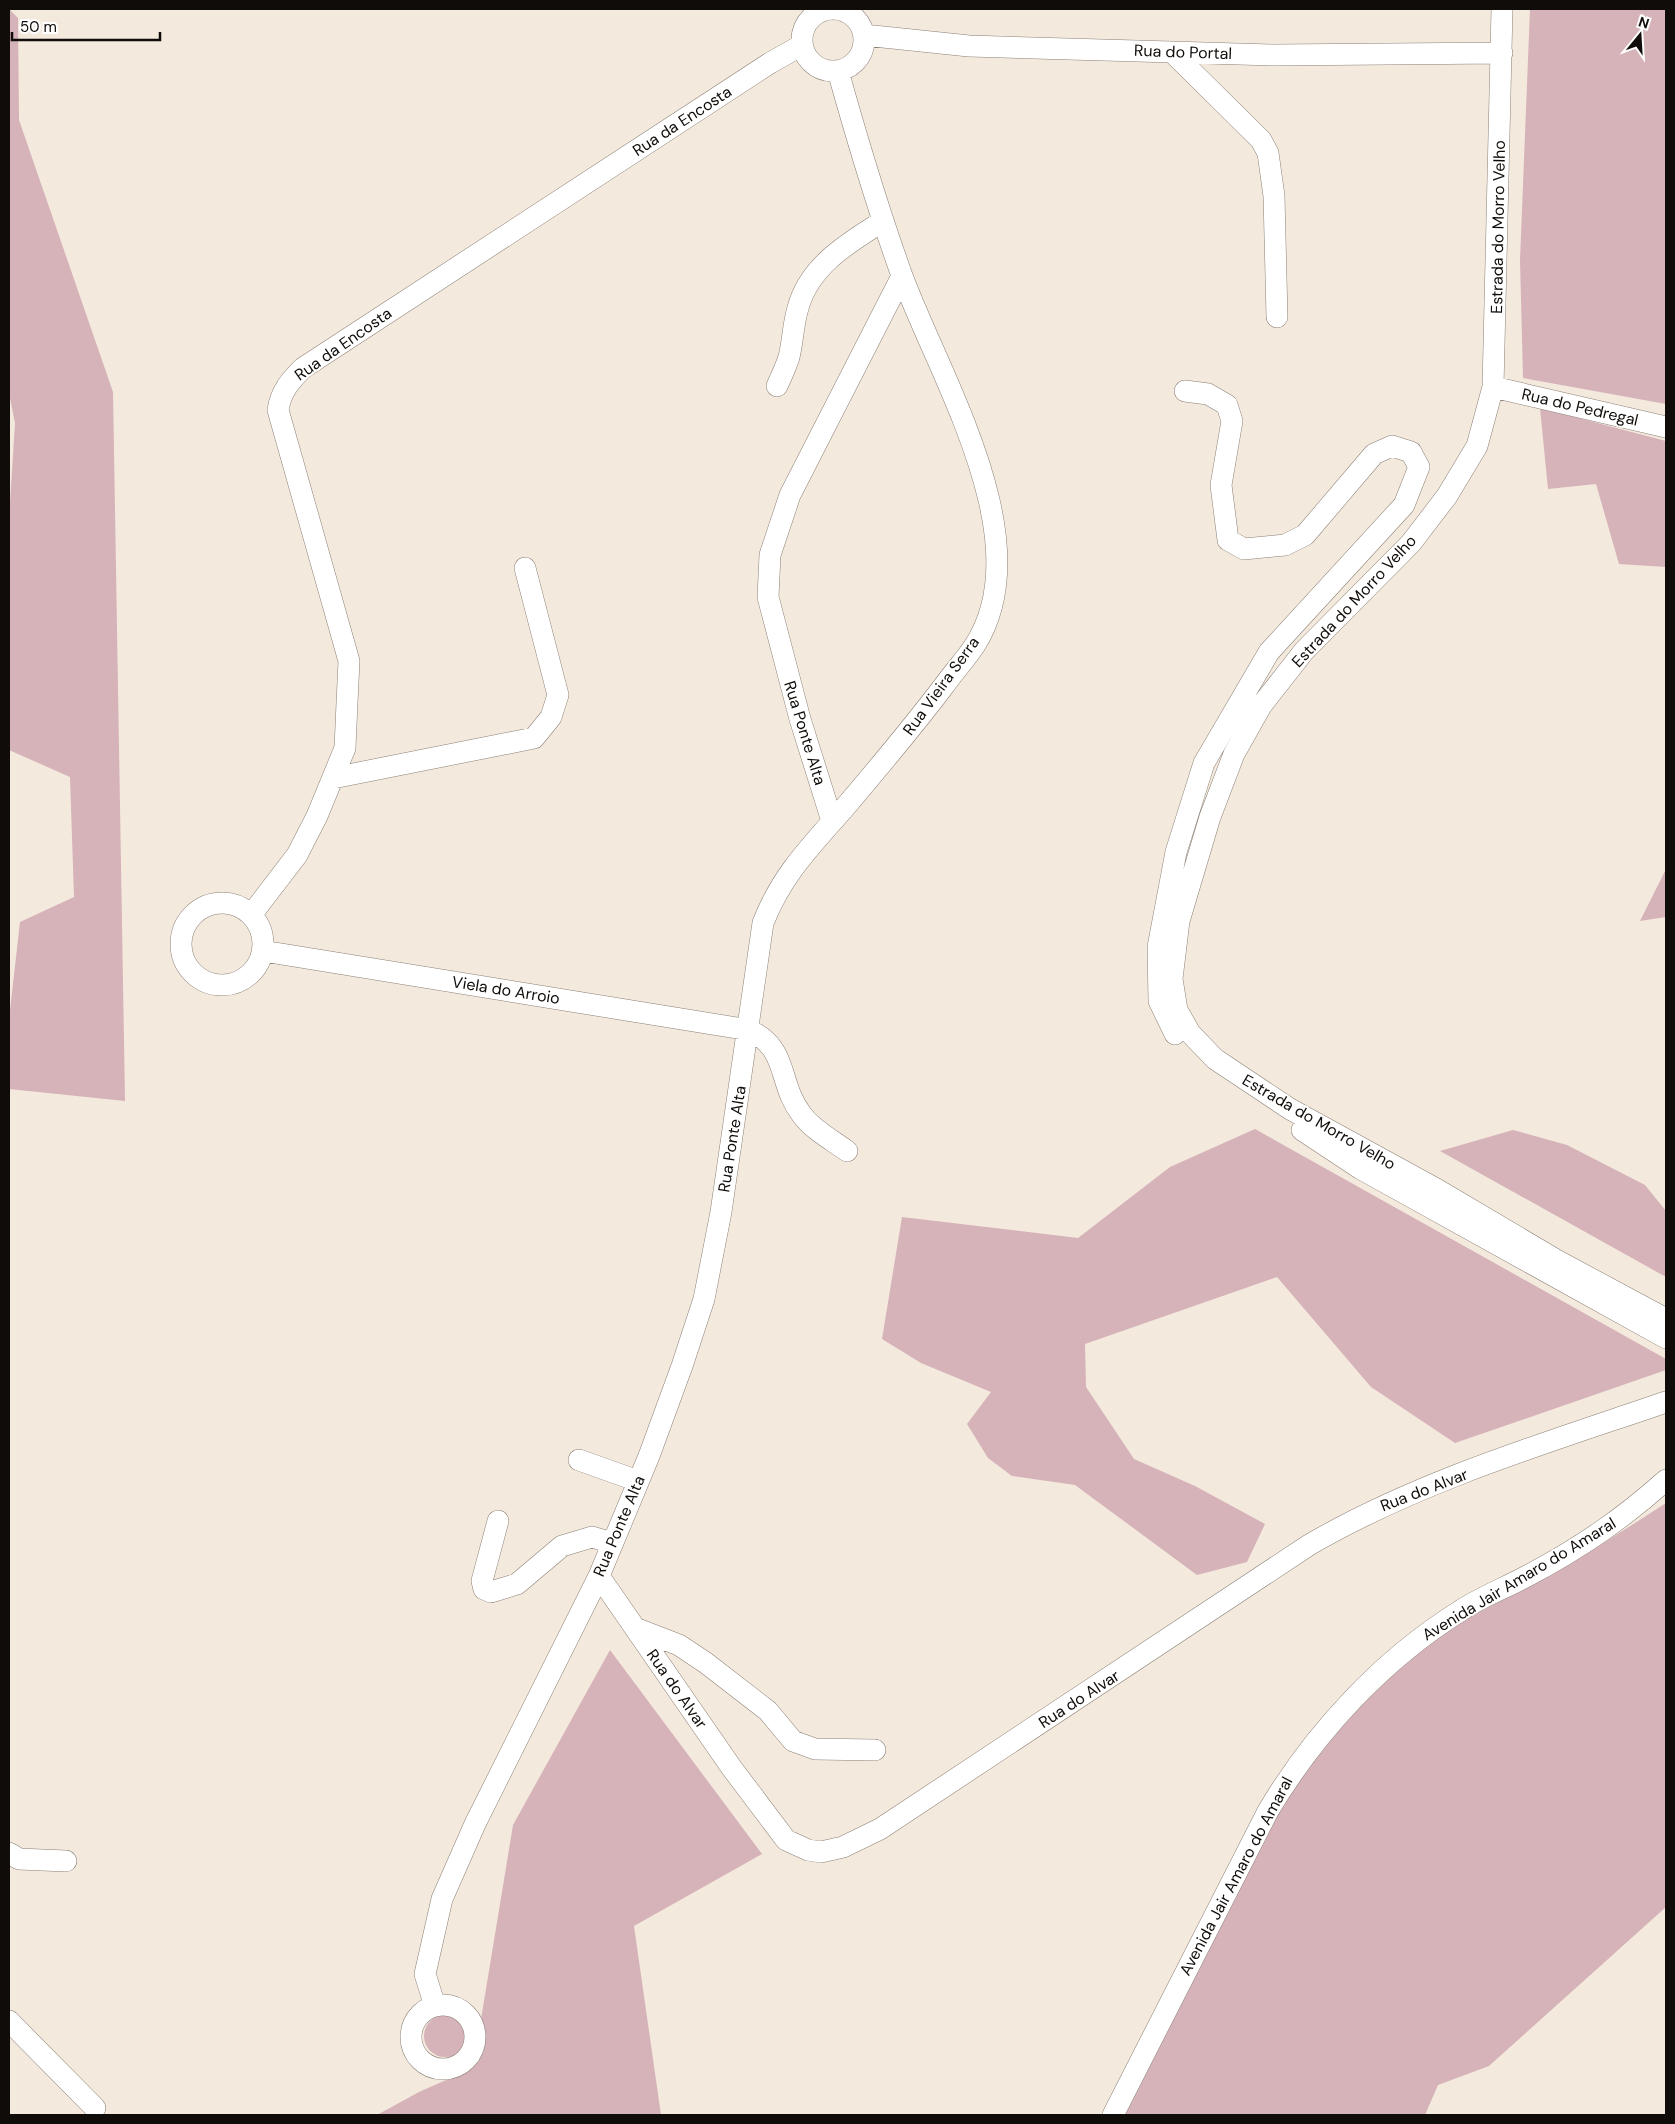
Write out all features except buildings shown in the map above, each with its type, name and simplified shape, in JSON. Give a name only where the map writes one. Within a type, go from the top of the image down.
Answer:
[{"type":"street","points":[[828,9],[847,12],[861,26],[864,35],[861,54],[848,68],[838,71],[828,71],[811,62],[802,45],[805,26],[811,18],[828,9]]},
{"type":"street","name":"Estrada do Morro Velho","points":[[1502,9],[1494,387],[1477,446],[1447,496],[1411,543],[1304,651],[1261,706],[1234,754],[1210,817],[1179,921],[1172,979],[1173,987],[1177,1010],[1190,1033],[1215,1060],[1290,1109],[1438,1190],[1558,1261],[1666,1319]]},
{"type":"street","name":"Rua do Portal","points":[[864,35],[969,46],[1274,55],[1502,53]]},
{"type":"street","name":"Rua da Encosta","points":[[251,914],[297,855],[345,748],[349,660],[278,410],[280,397],[287,384],[303,368],[770,63],[802,45]]},
{"type":"street","points":[[1172,52],[1261,140],[1268,153],[1274,196],[1277,317]]},
{"type":"street","name":"Rua Vieira Serra","points":[[832,821],[906,735],[976,644],[990,610],[998,572],[996,533],[979,460],[902,276],[866,172],[838,71]]},
{"type":"street","points":[[777,386],[789,358],[796,316],[805,289],[816,273],[843,246],[883,222]]},
{"type":"street","name":"Rua Ponte Alta","points":[[435,2006],[425,1974],[442,1899],[475,1824],[599,1576],[682,1366],[704,1299],[721,1212],[764,923],[773,897],[794,866],[832,821],[800,719],[768,597],[770,555],[790,495],[902,276]]},
{"type":"street","name":"Rua do Pedregal","points":[[1494,387],[1666,427]]},
{"type":"street","points":[[1185,391],[1208,394],[1227,406],[1232,421],[1221,485],[1228,540],[1244,549],[1285,545],[1305,535],[1374,454],[1392,446],[1411,452],[1419,467],[1404,505],[1268,652],[1204,764],[1176,852],[1158,947],[1159,1001],[1176,1036],[1195,1057],[1361,1169],[1666,1338]]},
{"type":"street","points":[[333,778],[534,738],[551,717],[558,695],[525,568]]},
{"type":"street","points":[[223,903],[238,906],[251,914],[259,925],[263,938],[263,951],[257,965],[247,976],[233,983],[218,984],[203,980],[191,970],[183,956],[181,941],[185,926],[194,914],[208,906],[223,903]]},
{"type":"street","name":"Viela do Arroio","points":[[263,951],[749,1030]]},
{"type":"street","points":[[749,1030],[765,1037],[775,1048],[791,1098],[802,1116],[847,1151]]},
{"type":"street","name":"Rua do Alvar","points":[[599,1576],[730,1767],[786,1840],[808,1850],[821,1852],[843,1847],[880,1829],[1310,1545],[1352,1520],[1399,1497],[1666,1402]]},
{"type":"street","points":[[579,1460],[638,1481]]},
{"type":"street","name":"Avenida Jair Amaro do Amaral","points":[[1113,2115],[1268,1811],[1291,1773],[1319,1738],[1350,1703],[1416,1640],[1462,1609],[1527,1576],[1606,1530],[1666,1480]]},
{"type":"street","points":[[498,1521],[482,1581],[484,1589],[491,1592],[517,1584],[562,1546],[592,1538],[612,1543]]},
{"type":"street","points":[[635,1628],[679,1645],[706,1663],[768,1711],[793,1741],[816,1749],[874,1750]]},
{"type":"street","points":[[9,1853],[19,1859],[66,1861]]},
{"type":"street","points":[[9,2021],[95,2108]]},
{"type":"shaded area","points":[[9,9],[18,18],[19,120],[113,392],[125,1101],[9,1089],[9,1019],[20,922],[74,897],[70,777],[9,750],[9,518],[15,423],[9,393]]},
{"type":"shaded area","points":[[1530,9],[1666,9],[1666,404],[1523,378],[1520,260]]},
{"type":"shaded area","points":[[1540,408],[1666,441],[1666,567],[1619,564],[1596,484],[1548,489]]},
{"type":"shaded area","points":[[1666,869],[1666,917],[1640,921]]},
{"type":"shaded area","points":[[1255,1129],[1666,1359],[1666,1370],[1455,1443],[1371,1387],[1277,1277],[1085,1344],[1086,1387],[1134,1459],[1195,1486],[1265,1524],[1247,1562],[1197,1575],[1075,1485],[1012,1476],[988,1458],[967,1424],[991,1392],[921,1363],[882,1339],[902,1217],[1078,1238],[1170,1167]]},
{"type":"shaded area","points":[[1513,1130],[1567,1145],[1645,1185],[1666,1211],[1666,1277],[1440,1151]]},
{"type":"shaded area","points":[[1666,1503],[1666,1907],[1489,2066],[1438,2085],[1425,2115],[1125,2115],[1277,1816],[1308,1769],[1343,1726],[1381,1685],[1436,1638],[1463,1621],[1568,1565]]},
{"type":"shaded area","points":[[610,1650],[762,1854],[634,1926],[661,2115],[377,2115],[419,2092],[473,2068],[513,1825]]},
{"type":"shaded area","points":[[449,2015],[457,2018],[463,2024],[466,2036],[463,2048],[457,2054],[441,2057],[433,2054],[427,2048],[424,2032],[427,2024],[433,2018]]}]
